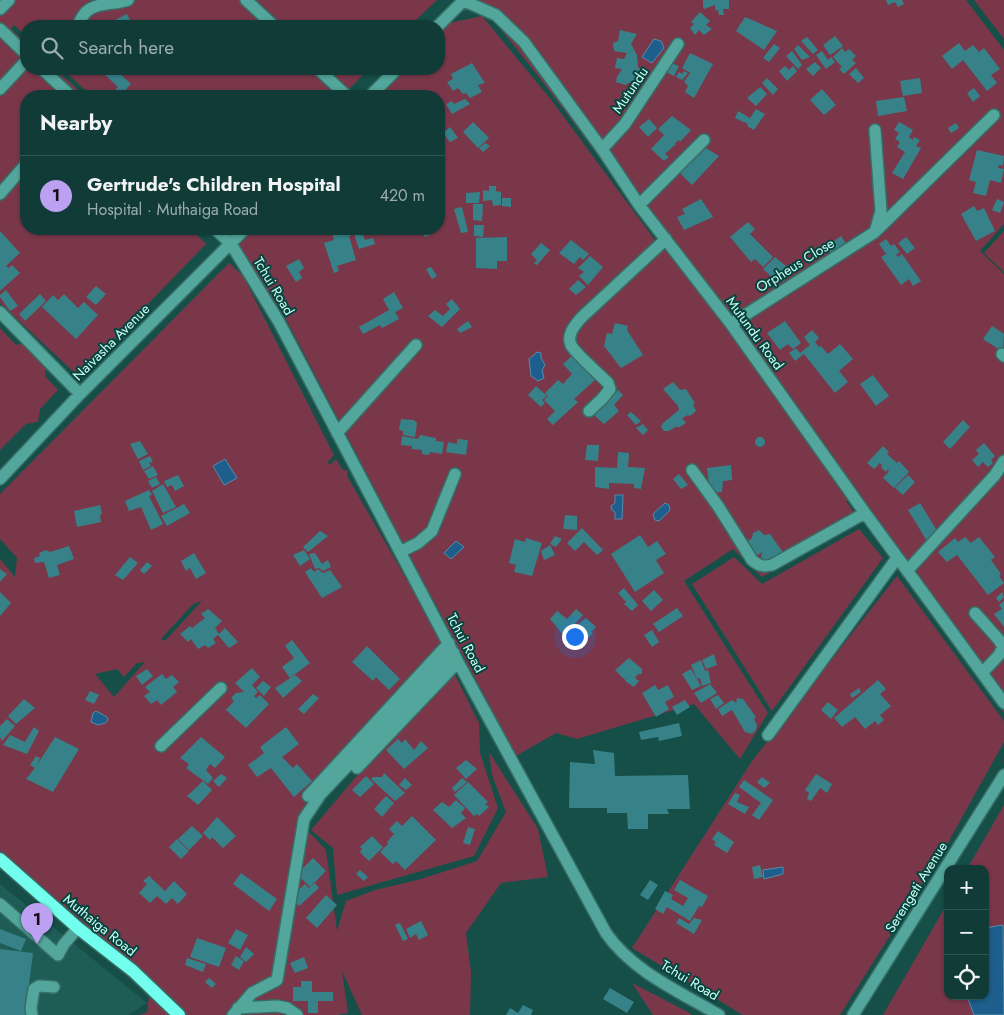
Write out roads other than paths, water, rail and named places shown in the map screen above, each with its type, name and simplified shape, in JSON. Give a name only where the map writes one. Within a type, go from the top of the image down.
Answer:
[{"type":"main road","name":"Muthaiga Road","points":[[0,859],[78,928],[133,971],[179,1015]]},
{"type":"street","points":[[0,10],[8,0]]},
{"type":"street","points":[[81,20],[86,12],[96,6],[118,4],[128,0]]},
{"type":"street","points":[[246,0],[268,20]]},
{"type":"street","points":[[444,20],[462,0]]},
{"type":"street","name":"Mutundu Road","points":[[462,0],[496,15],[524,42],[602,149],[639,205],[731,324],[865,513],[1004,703]]},
{"type":"street","points":[[0,29],[20,48]]},
{"type":"street","name":"Mutundu","points":[[602,149],[625,124],[678,44]]},
{"type":"street","points":[[0,89],[20,67]]},
{"type":"street","points":[[51,75],[65,90]]},
{"type":"street","points":[[324,75],[341,90]]},
{"type":"street","points":[[376,90],[392,75]]},
{"type":"street","name":"Orpheus Close","points":[[731,324],[875,232],[994,115]]},
{"type":"street","points":[[875,130],[881,211],[875,232]]},
{"type":"street","points":[[639,205],[704,140]]},
{"type":"street","points":[[0,194],[20,171]]},
{"type":"street","name":"Tchui Road","points":[[221,235],[231,244],[278,322],[606,933],[616,948],[630,960],[654,977],[719,1015]]},
{"type":"street","name":"Naivasha Avenue","points":[[2,474],[239,235]]},
{"type":"street","points":[[589,411],[610,389],[608,383],[571,345],[570,335],[573,327],[666,239]]},
{"type":"street","points":[[0,312],[80,394]]},
{"type":"street","points":[[337,433],[416,345]]},
{"type":"street","points":[[907,571],[995,476],[1004,461]]},
{"type":"street","points":[[692,470],[718,506],[752,560],[764,567],[772,565],[865,513]]},
{"type":"street","points":[[400,552],[418,543],[432,531],[455,474]]},
{"type":"street","points":[[768,735],[898,558]]},
{"type":"street","points":[[976,613],[1003,647],[1000,655],[982,673]]},
{"type":"street","points":[[357,768],[454,653]]},
{"type":"street","points":[[308,796],[454,653]]},
{"type":"street","points":[[236,1012],[252,993],[277,980],[304,819],[308,811],[320,795],[454,653]]},
{"type":"street","points":[[161,746],[222,688]]},
{"type":"street","name":"Serengeti Avenue","points":[[853,1015],[1004,775]]},
{"type":"street","points":[[0,904],[58,955],[64,944],[78,928]]},
{"type":"street","points":[[32,1015],[31,1008],[34,989],[39,986],[54,987]]},
{"type":"street","points":[[236,1012],[277,1006],[287,1008],[297,1015]]},
{"type":"place","name":"Gertrude's Children Hospital","points":[[37,944]]}]
